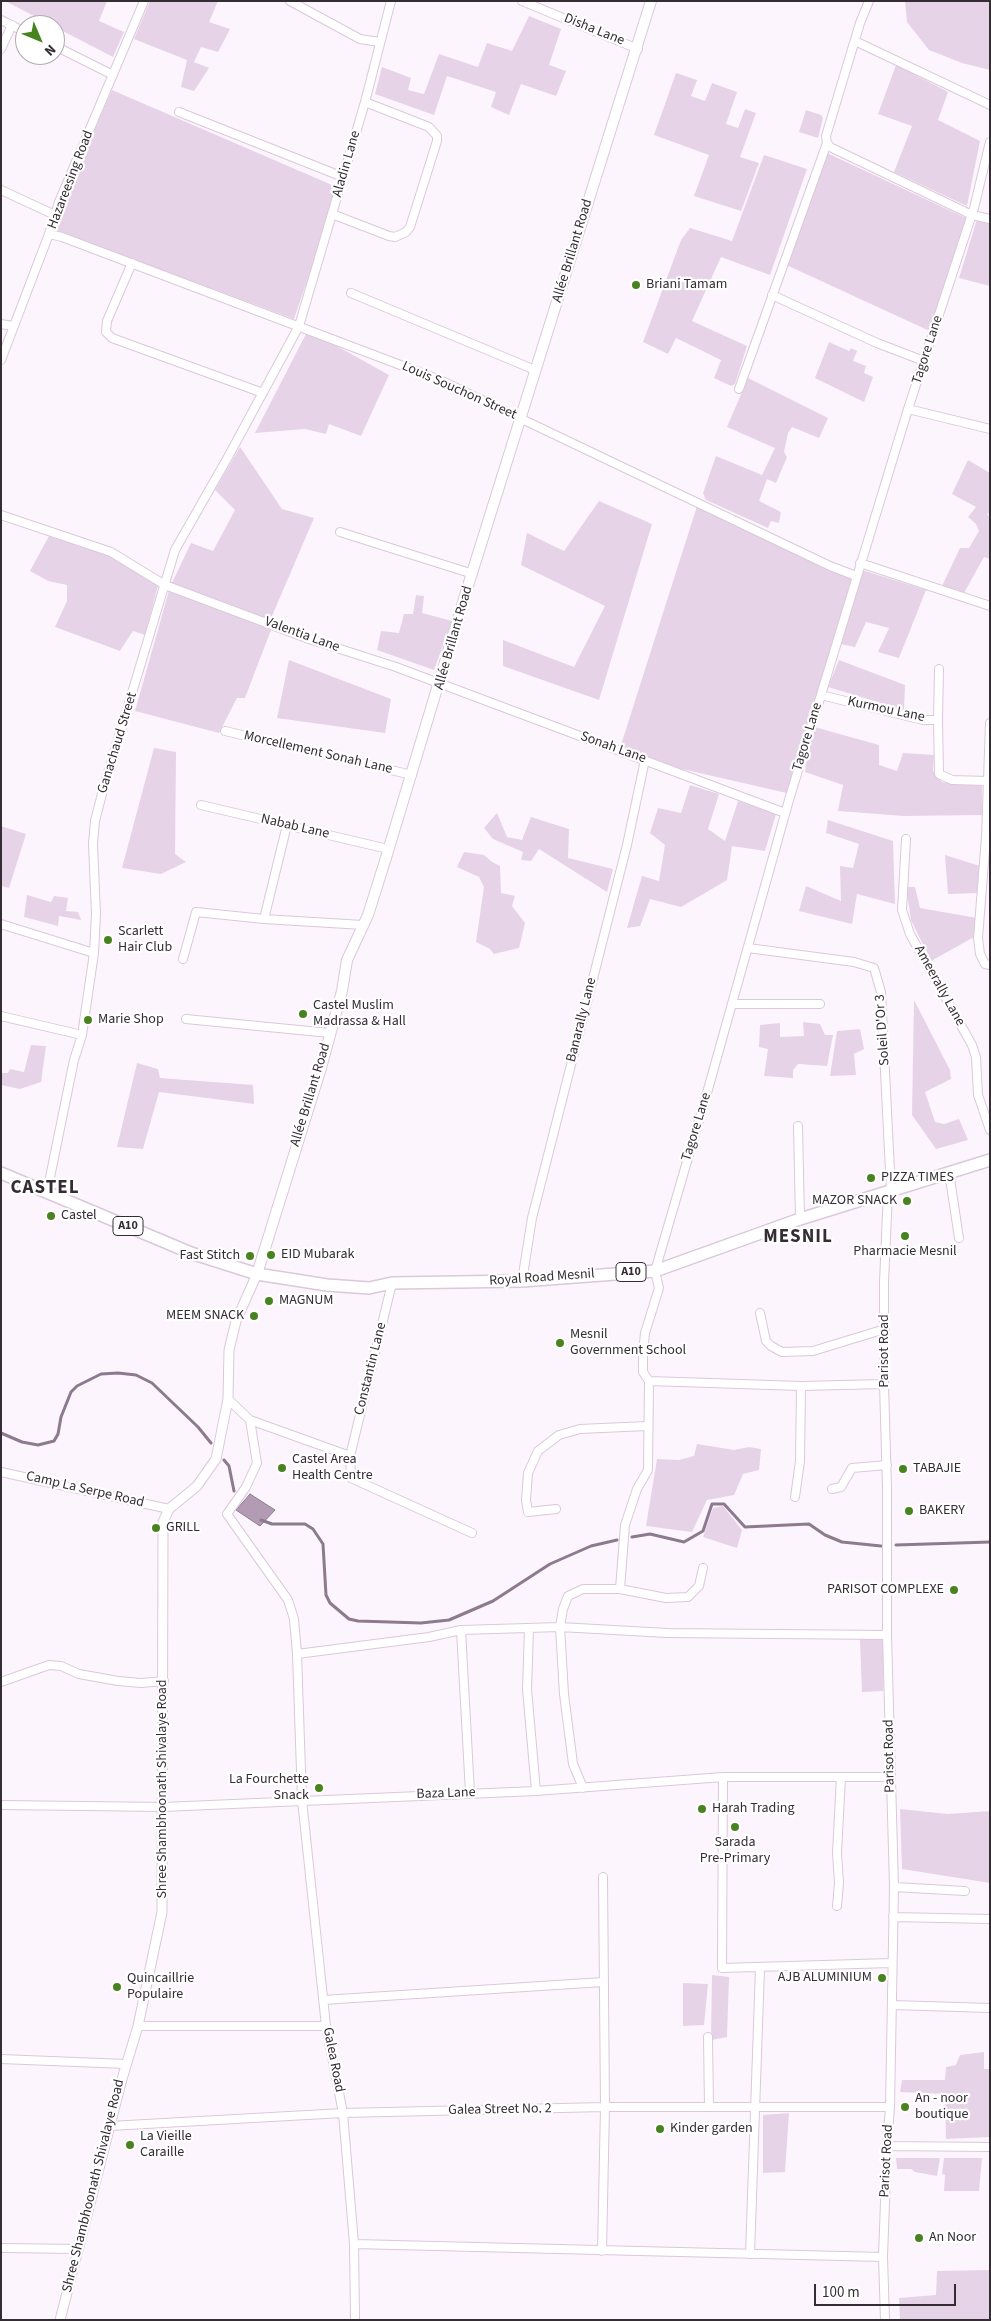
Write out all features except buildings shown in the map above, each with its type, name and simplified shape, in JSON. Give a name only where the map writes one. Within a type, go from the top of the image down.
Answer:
[{"type":"main road","name":"Allée Brillant Road","points":[[257,1274],[330,1033],[347,960],[363,925],[412,775],[438,683],[638,48],[651,1]]},
{"type":"main road","name":"Royal Road Mesnil","points":[[257,1274],[335,1286],[369,1288],[392,1283],[522,1281],[655,1271],[800,1219],[990,1160]]},
{"type":"main road","name":"A10","points":[[1,1173],[191,1253],[257,1274]]},
{"type":"street","name":"Hazareesing Road","points":[[1,360],[55,215],[144,1]]},
{"type":"street","points":[[290,1],[360,39],[379,42]]},
{"type":"street","name":"Aladin Lane","points":[[299,326],[365,102],[391,1]]},
{"type":"street","name":"Disha Lane","points":[[522,1],[638,48]]},
{"type":"street","points":[[869,1],[826,136],[827,142],[830,147],[990,219]]},
{"type":"street","points":[[1,20],[15,27]]},
{"type":"street","points":[[1,49],[12,25]]},
{"type":"street","points":[[855,41],[983,100],[990,106]]},
{"type":"street","points":[[65,51],[113,76]]},
{"type":"street","points":[[332,214],[389,236],[395,237],[406,232],[410,227],[437,141],[437,136],[429,127],[365,102]]},
{"type":"street","points":[[179,112],[343,177]]},
{"type":"street","points":[[739,389],[827,142]]},
{"type":"street","name":"Tagore Lane","points":[[655,1271],[785,813],[908,409],[973,211],[990,142]]},
{"type":"street","points":[[1,190],[55,215]]},
{"type":"street","name":"Louis Souchon Street","points":[[49,234],[132,263],[440,380],[830,566],[856,576]]},
{"type":"street","points":[[132,263],[108,321],[106,332],[112,338],[263,393]]},
{"type":"street","points":[[351,293],[536,370]]},
{"type":"street","points":[[772,295],[877,343],[924,361]]},
{"type":"street","points":[[1,324],[13,326]]},
{"type":"street","name":"Ganachaud Street","points":[[48,1192],[74,1060],[82,1035],[94,953],[96,914],[93,844],[95,821],[175,550],[299,326]]},
{"type":"street","points":[[908,409],[990,429]]},
{"type":"street","name":"Valentia Lane","points":[[1,515],[111,552],[165,585],[438,683]]},
{"type":"street","points":[[340,532],[472,574]]},
{"type":"street","points":[[860,563],[990,606]]},
{"type":"street","points":[[938,720],[939,669]]},
{"type":"street","name":"Sonah Lane","points":[[438,683],[785,813]]},
{"type":"street","name":"Kurmou Lane","points":[[821,695],[922,720],[938,720],[939,774],[952,780],[987,781]]},
{"type":"street","points":[[990,723],[986,837],[978,938],[980,954],[985,964],[990,966]]},
{"type":"street","name":"Morcellement Sonah Lane","points":[[224,732],[412,775]]},
{"type":"street","name":"Banarally Lane","points":[[522,1281],[532,1218],[627,845],[645,760]]},
{"type":"street","name":"Nabab Lane","points":[[201,804],[388,849]]},
{"type":"street","points":[[264,919],[287,825]]},
{"type":"street","name":"Ameerally Lane","points":[[906,839],[902,910],[910,934],[972,1045],[976,1057],[978,1095],[990,1130]]},
{"type":"street","points":[[183,959],[196,912],[264,919],[363,925]]},
{"type":"street","points":[[1,924],[94,953]]},
{"type":"street","name":"Soleil D'Or 3","points":[[748,948],[854,962],[874,968],[881,992],[889,1191]]},
{"type":"street","points":[[732,1004],[820,1004]]},
{"type":"street","points":[[1,1016],[82,1035]]},
{"type":"street","points":[[186,1019],[330,1033]]},
{"type":"street","points":[[798,1126],[800,1219]]},
{"type":"street","points":[[949,1172],[959,1238]]},
{"type":"street","name":"Parisot Road","points":[[885,2320],[883,2257],[890,2107],[891,1963],[894,1887],[887,1635],[887,1465],[884,1384],[884,1282],[889,1191]]},
{"type":"street","points":[[620,1589],[625,1525],[637,1489],[648,1470],[649,1381],[643,1372],[643,1354],[645,1333],[660,1288],[655,1271]]},
{"type":"street","points":[[168,1509],[197,1486],[216,1459],[228,1399],[229,1350],[236,1321],[257,1274]]},
{"type":"street","name":"Constantin Lane","points":[[350,1456],[392,1283]]},
{"type":"street","points":[[760,1313],[766,1341],[782,1352],[813,1351],[885,1329]]},
{"type":"street","points":[[649,1381],[801,1386],[884,1384]]},
{"type":"street","points":[[795,1497],[800,1461],[801,1386]]},
{"type":"street","points":[[228,1399],[250,1420],[350,1456],[351,1478],[472,1533]]},
{"type":"street","name":"Galea Road","points":[[250,1420],[257,1463],[246,1487],[227,1511],[288,1600],[294,1619],[302,1800],[326,2026],[343,2113],[354,2244],[355,2320]]},
{"type":"street","points":[[556,1509],[528,1512],[526,1500],[528,1472],[538,1451],[559,1435],[580,1429],[647,1426]]},
{"type":"street","points":[[832,1489],[841,1487],[852,1468],[887,1465]]},
{"type":"street","name":"Camp La Serpe Road","points":[[1,1472],[168,1509]]},
{"type":"street","name":"Shree Shambhoonath Shivalaye Road","points":[[60,2320],[126,2064],[138,2026],[162,1912],[164,1681],[162,1531],[168,1509]]},
{"type":"street","points":[[582,1788],[573,1764],[568,1731],[560,1627],[563,1609],[568,1596],[583,1589],[620,1589],[666,1598],[688,1597],[699,1586],[703,1568]]},
{"type":"street","points":[[297,1654],[429,1637],[461,1630],[530,1630],[560,1627],[668,1633],[887,1635]]},
{"type":"street","points":[[461,1630],[470,1794]]},
{"type":"street","points":[[530,1630],[527,1689],[536,1791]]},
{"type":"street","points":[[1,1682],[49,1665],[61,1666],[80,1674],[118,1680],[141,1683],[164,1681]]},
{"type":"street","points":[[723,1777],[722,1968],[891,1963]]},
{"type":"street","name":"Baza Lane","points":[[1,1805],[163,1807],[536,1791],[723,1777],[890,1777]]},
{"type":"street","points":[[837,1906],[840,1777]]},
{"type":"street","points":[[602,2251],[605,2108],[603,1877]]},
{"type":"street","points":[[894,1887],[965,1891]]},
{"type":"street","points":[[893,1917],[990,1919]]},
{"type":"street","points":[[750,2254],[760,1968]]},
{"type":"street","points":[[323,2000],[603,1982]]},
{"type":"street","points":[[892,2005],[990,2008]]},
{"type":"street","points":[[138,2026],[326,2026]]},
{"type":"street","points":[[708,2037],[709,2107]]},
{"type":"street","points":[[1,2058],[126,2064]]},
{"type":"street","name":"Galea Street No. 2","points":[[110,2126],[343,2113],[605,2108],[890,2107]]},
{"type":"street","points":[[887,2146],[990,2147]]},
{"type":"street","points":[[354,2244],[883,2257]]},
{"type":"street","points":[[1,2248],[78,2249]]},
{"type":"shaded area","points":[[5,1],[107,1],[99,21],[124,32],[113,57],[65,32],[65,15],[32,15]]},
{"type":"shaded area","points":[[150,1],[218,1],[209,22],[230,29],[218,52],[201,47],[194,62],[209,68],[194,91],[181,87],[187,60],[134,39]]},
{"type":"shaded area","points":[[905,1],[990,1],[990,70],[962,63],[929,50],[907,22]]},
{"type":"shaded area","points":[[529,16],[561,29],[549,65],[566,71],[556,96],[521,84],[509,115],[491,107],[496,92],[447,76],[434,115],[375,94],[382,67],[411,78],[408,90],[424,94],[439,54],[478,67],[487,43],[512,51]]},
{"type":"shaded area","points":[[896,65],[948,92],[938,120],[980,141],[967,206],[894,172],[912,126],[878,114]]},
{"type":"shaded area","points":[[676,73],[697,80],[691,96],[705,101],[712,83],[737,92],[726,124],[738,128],[745,109],[756,113],[740,157],[759,163],[741,211],[694,196],[709,155],[654,135]]},
{"type":"shaded area","points":[[112,90],[339,188],[294,319],[51,229]]},
{"type":"shaded area","points":[[806,110],[821,115],[823,118],[818,138],[799,132]]},
{"type":"shaded area","points":[[825,152],[970,220],[934,333],[782,263]]},
{"type":"shaded area","points":[[764,155],[807,169],[770,275],[721,257],[692,321],[747,346],[735,384],[731,386],[714,378],[721,360],[676,338],[668,354],[643,342],[681,240],[690,228],[732,241]]},
{"type":"shaded area","points":[[977,219],[990,222],[990,286],[959,278]]},
{"type":"shaded area","points":[[308,330],[389,375],[361,436],[329,424],[326,434],[305,429],[255,433]]},
{"type":"shaded area","points":[[829,342],[849,351],[851,348],[857,351],[853,361],[866,366],[864,373],[873,377],[864,402],[815,378]]},
{"type":"shaded area","points":[[748,378],[828,418],[819,438],[792,427],[788,433],[784,452],[787,457],[776,483],[767,479],[759,501],[781,512],[779,523],[771,521],[768,528],[706,500],[703,493],[716,456],[762,475],[775,448],[727,427]]},
{"type":"shaded area","points":[[240,447],[282,509],[314,518],[269,623],[183,593],[271,630],[245,698],[237,698],[219,733],[135,711],[170,587],[191,543],[213,551],[235,510],[215,490]]},
{"type":"shaded area","points":[[968,460],[990,473],[990,514],[987,513],[990,519],[990,559],[984,557],[964,593],[942,586],[960,548],[969,548],[979,531],[976,524],[968,517],[976,507],[952,494]]},
{"type":"shaded area","points":[[599,501],[652,524],[599,700],[503,666],[503,640],[574,667],[605,606],[521,565],[527,533],[564,551]]},
{"type":"shaded area","points":[[698,503],[855,577],[811,726],[879,745],[879,765],[897,771],[903,753],[934,755],[933,771],[942,782],[982,786],[982,815],[904,816],[838,811],[843,785],[805,772],[811,729],[791,794],[647,761],[620,748]]},
{"type":"shaded area","points":[[49,536],[105,553],[158,586],[145,635],[133,631],[120,651],[55,627],[67,601],[67,585],[48,581],[30,571]]},
{"type":"shaded area","points":[[862,570],[926,590],[899,658],[878,652],[889,628],[866,622],[855,647],[840,644]]},
{"type":"shaded area","points":[[416,595],[424,596],[422,613],[452,621],[434,670],[377,650],[381,631],[399,633],[404,614],[413,614]]},
{"type":"shaded area","points":[[289,660],[391,699],[385,733],[277,718]]},
{"type":"shaded area","points":[[839,660],[905,685],[904,710],[828,687]]},
{"type":"shaded area","points":[[154,748],[176,752],[175,854],[186,862],[161,874],[122,868]]},
{"type":"shaded area","points":[[690,785],[719,794],[708,829],[725,841],[738,801],[776,814],[765,851],[732,846],[727,880],[681,907],[650,899],[640,926],[627,928],[642,876],[659,881],[665,845],[650,833],[658,808],[681,813]]},
{"type":"shaded area","points":[[497,813],[507,837],[522,840],[531,817],[569,829],[568,858],[613,869],[607,892],[539,849],[531,861],[521,860],[523,852],[493,839],[484,828]]},
{"type":"shaded area","points":[[828,820],[893,841],[895,904],[857,894],[852,924],[799,911],[806,886],[841,901],[840,866],[853,868],[859,844],[826,833]]},
{"type":"shaded area","points":[[1,826],[26,834],[9,888],[1,886]]},
{"type":"shaded area","points":[[464,852],[484,855],[500,866],[501,893],[515,896],[512,906],[525,923],[519,948],[494,954],[490,949],[476,942],[484,887],[479,877],[457,867]]},
{"type":"shaded area","points":[[945,855],[980,866],[978,893],[948,894]]},
{"type":"shaded area","points":[[906,887],[915,887],[920,908],[977,918],[974,937],[931,961],[911,920]]},
{"type":"shaded area","points":[[27,895],[51,902],[54,896],[68,898],[66,911],[78,912],[81,920],[59,916],[58,926],[24,917]]},
{"type":"shaded area","points":[[914,1000],[950,1070],[951,1079],[925,1092],[935,1122],[944,1124],[959,1119],[968,1140],[936,1149],[912,1115]]},
{"type":"shaded area","points":[[803,1022],[820,1024],[825,1035],[833,1035],[827,1066],[798,1064],[793,1070],[793,1078],[764,1076],[768,1049],[759,1047],[760,1025],[780,1023],[780,1037],[804,1036]]},
{"type":"shaded area","points":[[860,1029],[864,1049],[854,1054],[856,1075],[830,1076],[837,1031]]},
{"type":"shaded area","points":[[31,1045],[46,1046],[41,1082],[20,1089],[1,1085],[1,1073],[8,1073],[10,1069],[24,1072]]},
{"type":"shaded area","points":[[137,1063],[158,1069],[160,1078],[253,1085],[254,1104],[159,1092],[143,1149],[117,1147]]},
{"type":"shaded area","points":[[697,1444],[734,1450],[749,1447],[761,1449],[759,1470],[743,1474],[734,1495],[707,1500],[692,1532],[646,1526],[657,1459],[679,1460],[694,1456]]},
{"type":"shaded area","points":[[250,1494],[275,1510],[260,1526],[236,1510]]},
{"type":"shaded area","points":[[723,1506],[742,1530],[737,1548],[703,1537],[713,1508]]},
{"type":"shaded area","points":[[885,1637],[883,1691],[862,1692],[860,1639]]},
{"type":"shaded area","points":[[900,1809],[948,1814],[990,1811],[990,1883],[902,1869]]},
{"type":"shaded area","points":[[712,1975],[729,1977],[727,2037],[711,2040]]},
{"type":"shaded area","points":[[683,1983],[708,1984],[704,2025],[683,2026]]},
{"type":"shaded area","points":[[984,2052],[984,2069],[990,2069],[990,2137],[946,2139],[945,2094],[900,2092],[902,2080],[945,2080],[946,2067],[956,2065],[960,2055]]},
{"type":"shaded area","points":[[789,2113],[785,2172],[763,2173],[763,2115]]},
{"type":"shaded area","points":[[896,2158],[940,2158],[937,2176],[915,2172],[911,2169],[897,2169]]},
{"type":"shaded area","points":[[944,2158],[982,2158],[979,2191],[944,2191],[945,2175],[942,2174]]},
{"type":"shaded area","points":[[990,2270],[990,2320],[900,2320],[899,2298],[936,2295],[937,2271]]},
{"type":"waterway","points":[[1,1433],[22,1442],[38,1445],[54,1441],[71,1392],[77,1386],[101,1374],[118,1373],[136,1375],[152,1383],[198,1427],[211,1443]]},
{"type":"waterway","points":[[224,1460],[229,1466],[234,1491]]},
{"type":"waterway","points":[[632,1537],[650,1534],[684,1542],[703,1531],[712,1504],[724,1504],[745,1527],[809,1524],[825,1535],[842,1542],[881,1546]]},
{"type":"waterway","points":[[261,1520],[272,1524],[305,1524],[313,1529],[323,1544],[326,1595],[330,1603],[349,1619],[358,1621],[421,1623],[449,1620],[493,1601],[550,1564],[591,1546],[617,1540]]},
{"type":"waterway","points":[[896,1545],[990,1542]]},
{"type":"place","name":"Briani Tamam","points":[[636,285]]},
{"type":"place","name":"Scarlett Hair Club","points":[[108,940]]},
{"type":"place","name":"Castel Muslim Madrassa & Hall","points":[[303,1014]]},
{"type":"place","name":"Marie Shop","points":[[88,1020]]},
{"type":"place","name":"PIZZA TIMES","points":[[871,1178]]},
{"type":"place","name":"MAZOR SNACK","points":[[907,1201]]},
{"type":"place","name":"Castel","points":[[51,1216]]},
{"type":"place","name":"Pharmacie Mesnil","points":[[905,1236]]},
{"type":"place","name":"EID Mubarak","points":[[271,1255]]},
{"type":"place","name":"Fast Stitch","points":[[250,1256]]},
{"type":"place","name":"MAGNUM","points":[[269,1301]]},
{"type":"place","name":"MEEM SNACK","points":[[254,1316]]},
{"type":"place","name":"Mesnil Government School","points":[[560,1343]]},
{"type":"place","name":"Castel Area Health Centre","points":[[282,1468]]},
{"type":"place","name":"TABAJIE","points":[[903,1469]]},
{"type":"place","name":"BAKERY","points":[[909,1511]]},
{"type":"place","name":"GRILL","points":[[156,1528]]},
{"type":"place","name":"PARISOT COMPLEXE","points":[[954,1590]]},
{"type":"place","name":"La Fourchette Snack","points":[[319,1788]]},
{"type":"place","name":"Harah Trading","points":[[702,1809]]},
{"type":"place","name":"Sarada Pre-Primary","points":[[735,1827]]},
{"type":"place","name":"AJB ALUMINIUM","points":[[882,1978]]},
{"type":"place","name":"Quincaillrie Populaire","points":[[117,1987]]},
{"type":"place","name":"An - noor boutique","points":[[905,2107]]},
{"type":"place","name":"Kinder garden","points":[[660,2129]]},
{"type":"place","name":"La Vieille Caraille","points":[[130,2145]]},
{"type":"place","name":"An Noor","points":[[919,2238]]},
{"type":"district","name":"CASTEL","points":[[45,1189]]},
{"type":"district","name":"MESNIL","points":[[798,1238]]}]
